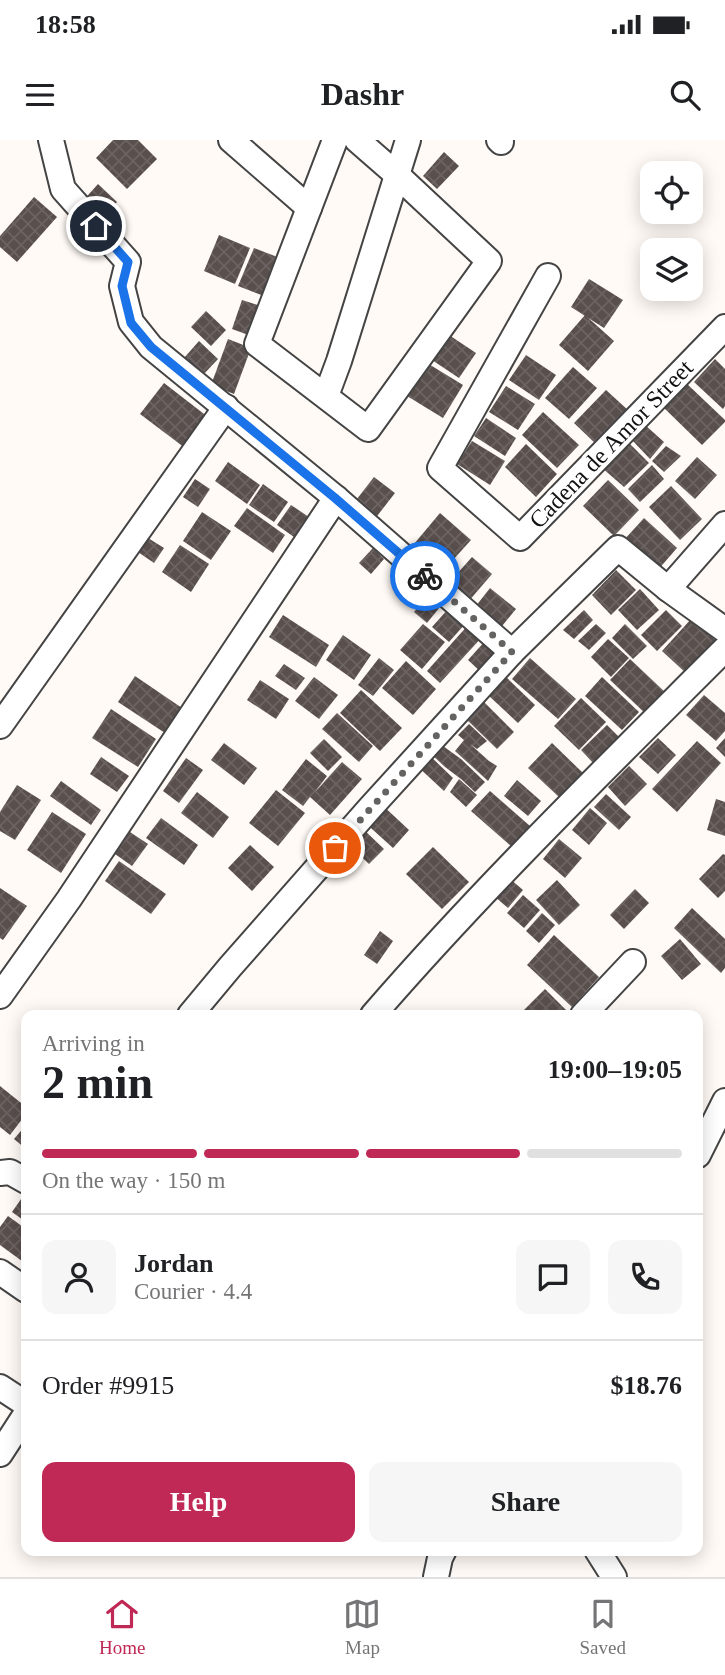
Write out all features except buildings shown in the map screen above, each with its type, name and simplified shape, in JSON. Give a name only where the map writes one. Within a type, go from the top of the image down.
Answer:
[{"type":"street","points":[[51,140],[63,189],[128,262],[122,286],[131,323],[151,347],[335,498],[512,652]]},
{"type":"street","points":[[231,140],[309,208]]},
{"type":"street","points":[[335,140],[257,344],[368,429],[489,261],[357,140]]},
{"type":"street","points":[[326,396],[408,140]]},
{"type":"street","name":"Cadena de Amor Street","points":[[548,276],[440,468],[520,538],[725,327]]},
{"type":"street","points":[[0,726],[226,407]]},
{"type":"street","points":[[0,996],[76,887],[335,498]]},
{"type":"street","points":[[668,589],[725,524]]},
{"type":"street","points":[[194,1010],[361,818],[512,652],[618,548],[668,589],[725,630]]},
{"type":"street","points":[[377,1010],[415,966],[550,824],[725,649]]},
{"type":"street","points":[[588,1010],[633,962]]},
{"type":"street","points":[[703,1145],[725,1101]]},
{"type":"street","points":[[0,1272],[21,1287]]},
{"type":"street","points":[[0,1387],[21,1401]]},
{"type":"street","points":[[0,1454],[21,1422]]},
{"type":"street","points":[[436,1577],[441,1556]]},
{"type":"street","points":[[601,1556],[614,1577]]},
{"type":"way so far","points":[[335,848],[512,652],[425,576]]},
{"type":"route","points":[[96,226],[128,262],[122,286],[131,323],[151,347],[335,498],[425,576]]}]
